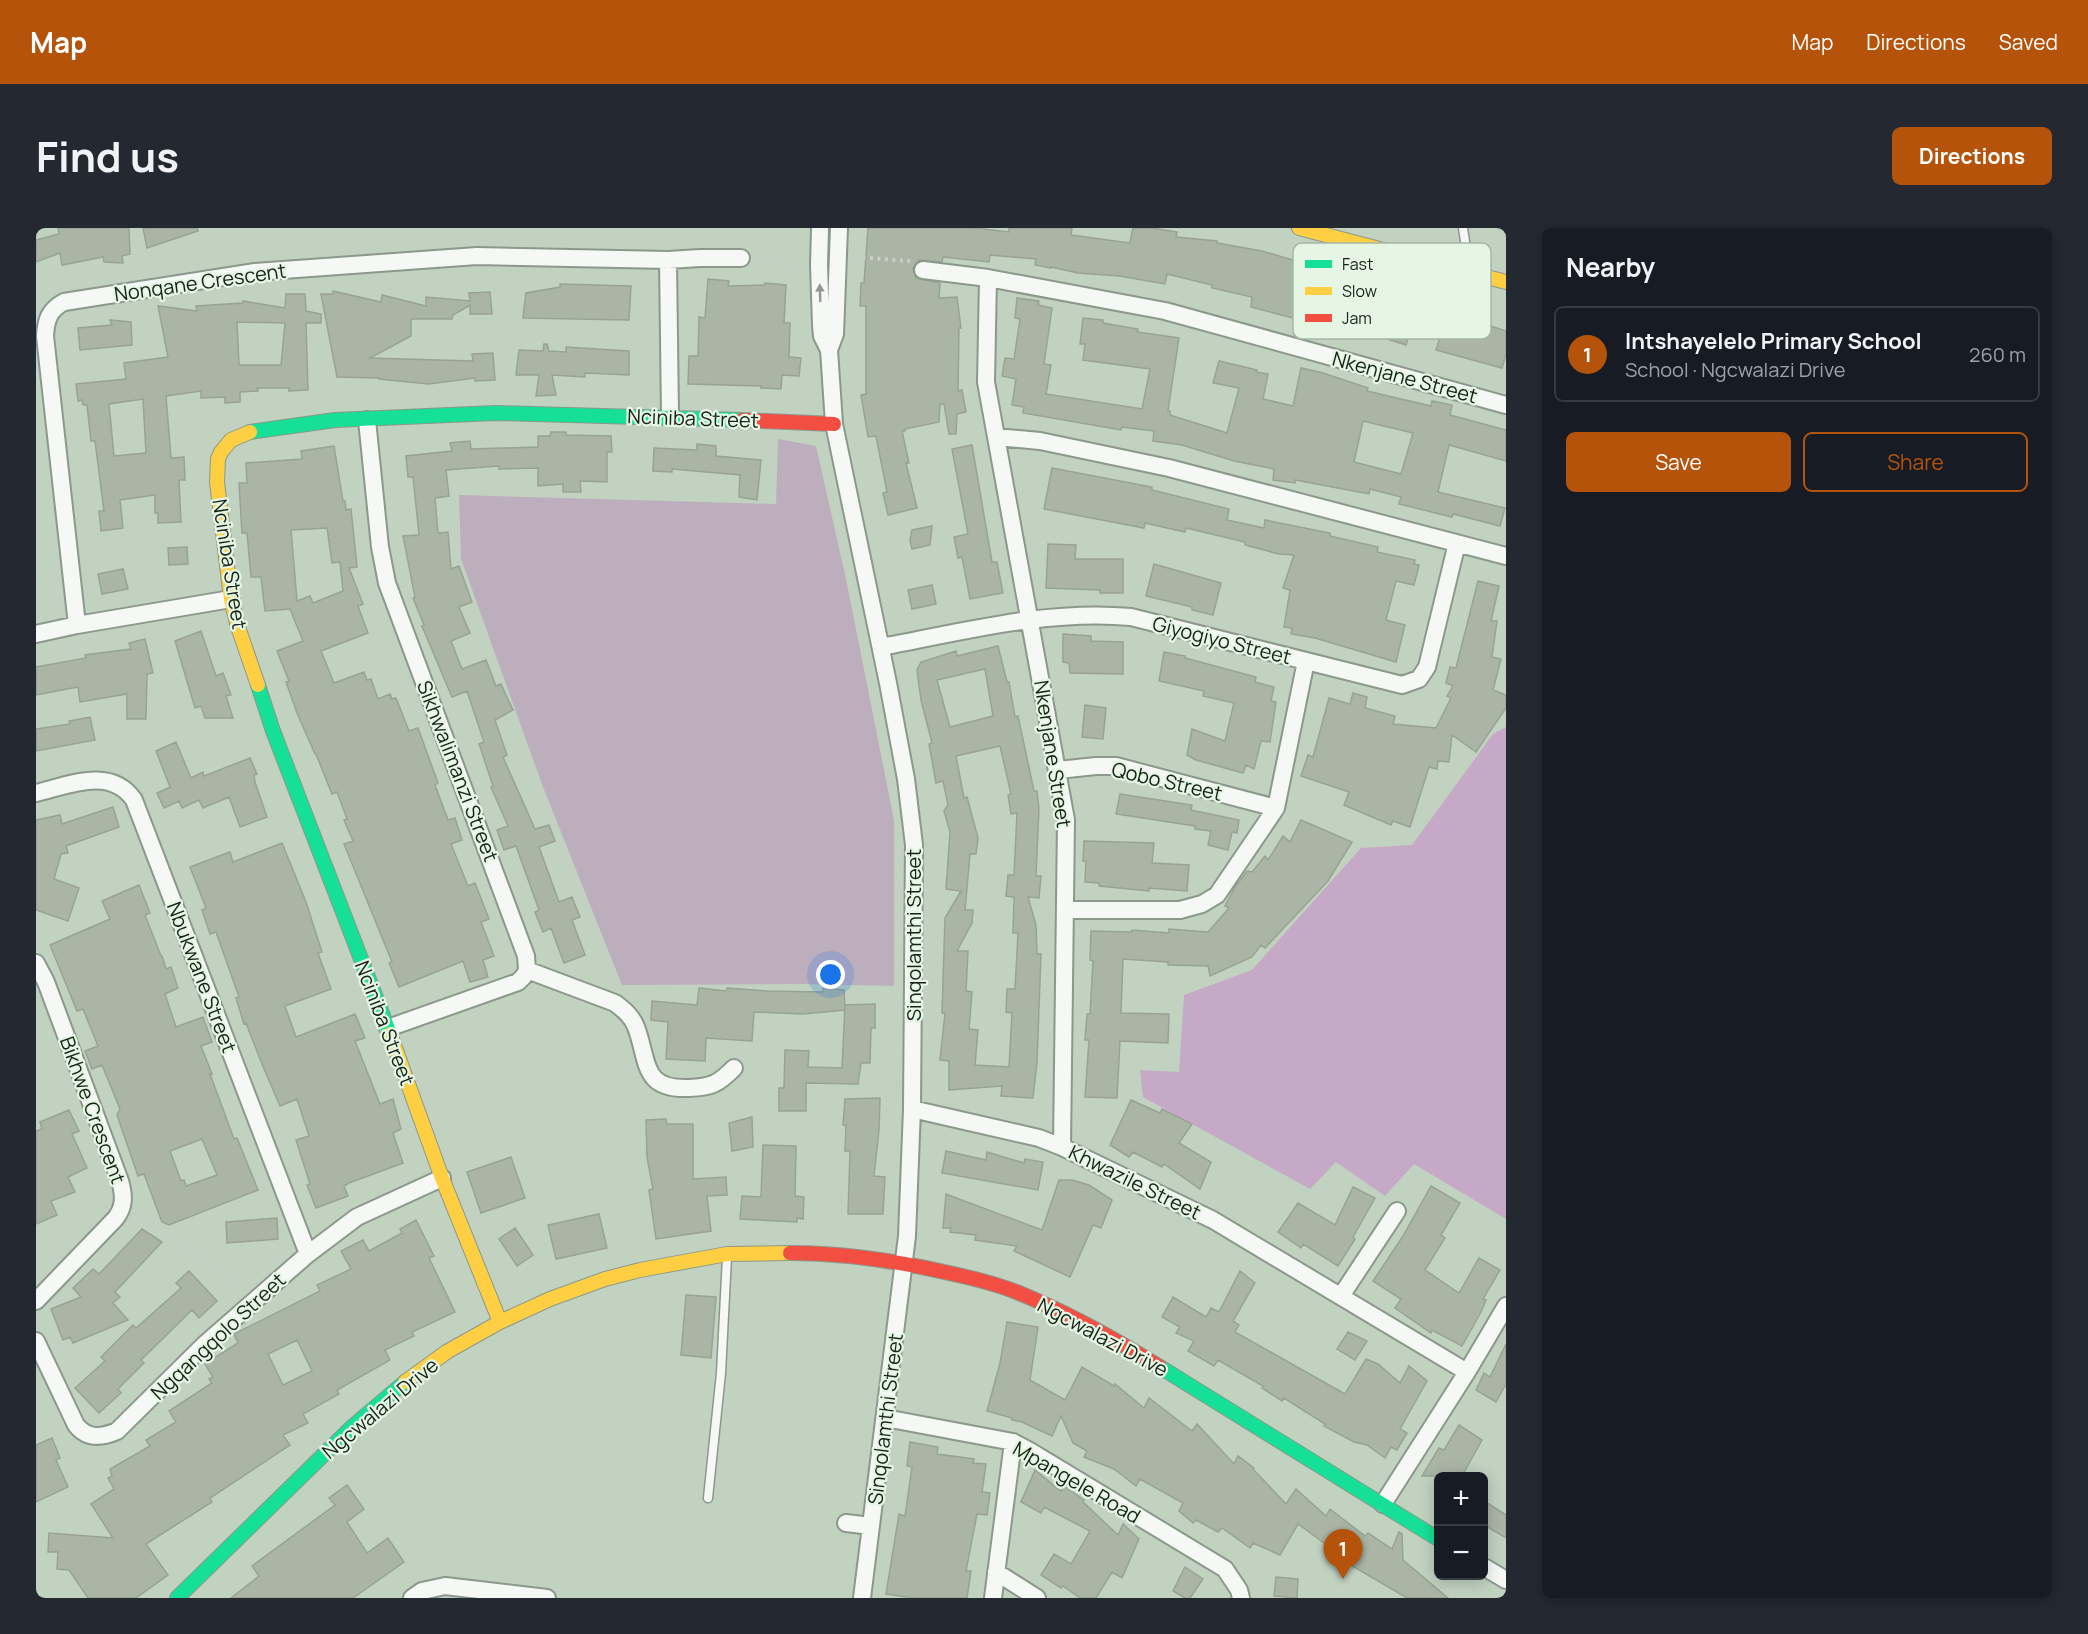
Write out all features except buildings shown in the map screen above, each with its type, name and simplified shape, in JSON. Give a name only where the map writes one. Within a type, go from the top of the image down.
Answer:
[{"type":"street","name":"Sinqolamthi Street","points":[[820,228],[822,336],[829,350],[834,424],[906,778],[914,845],[912,1109],[904,1263],[862,1598]]},
{"type":"street","name":"Sinqolamthi Street","points":[[829,350],[835,334],[839,228]]},
{"type":"street","points":[[1299,228],[1357,243]]},
{"type":"street","name":"Nonqane Crescent","points":[[77,625],[45,336],[49,314],[64,302],[267,271],[477,256],[668,260],[741,258]]},
{"type":"street","points":[[668,260],[670,416]]},
{"type":"street","name":"Nkenjane Street","points":[[923,270],[988,278],[1165,311],[1506,405]]},
{"type":"street","name":"Nkenjane Street","points":[[988,278],[986,382],[1066,820],[1062,1147]]},
{"type":"street","points":[[1491,278],[1506,282]]},
{"type":"street","name":"Nciniba Street","points":[[500,1323],[442,1178],[388,1028],[273,730],[238,627],[231,599],[216,474],[218,459],[226,445],[237,436],[257,430],[325,421],[496,413],[670,416],[834,424]]},
{"type":"street","name":"Sikhwalimanzi Street","points":[[367,420],[380,547],[387,583],[508,904],[526,956],[527,970]]},
{"type":"street","points":[[996,437],[1040,441],[1169,468],[1506,556]]},
{"type":"street","name":"Giyogiyo Street","points":[[881,647],[1031,620],[1110,615],[1131,618],[1402,685],[1419,679],[1427,667],[1457,543]]},
{"type":"street","points":[[36,634],[231,599]]},
{"type":"street","points":[[1065,910],[1180,910],[1202,904],[1217,896],[1276,807],[1306,661]]},
{"type":"street","name":"Qobo Street","points":[[1058,770],[1116,766],[1276,807]]},
{"type":"street","name":"Nbukwane Street","points":[[36,793],[74,784],[106,780],[121,785],[134,800],[308,1254]]},
{"type":"street","name":"Bikhwe Crescent","points":[[36,963],[46,982],[120,1181],[124,1198],[120,1213],[36,1301]]},
{"type":"street","points":[[388,1028],[518,982],[527,970],[615,1003],[626,1012],[636,1026],[649,1072],[656,1081],[665,1086],[708,1087],[724,1078],[734,1068]]},
{"type":"street","name":"Khwazile Street","points":[[912,1109],[1039,1138],[1062,1147],[1214,1220],[1467,1372]]},
{"type":"street","name":"Ngqangqolo Street","points":[[36,1341],[76,1425],[87,1434],[102,1436],[117,1431],[205,1344],[308,1254],[357,1217],[442,1178]]},
{"type":"street","points":[[1341,1296],[1397,1211]]},
{"type":"street","name":"Ngcwalazi Drive","points":[[177,1598],[353,1426],[400,1385],[448,1351],[550,1299],[605,1279],[727,1254],[819,1253],[904,1263],[966,1277],[1017,1292],[1079,1321],[1138,1353],[1434,1536]]},
{"type":"street","points":[[1383,1504],[1506,1306]]},
{"type":"street","name":"Mpangele Road","points":[[885,1418],[1013,1442],[1050,1462],[1225,1569],[1239,1590],[1241,1598]]},
{"type":"street","points":[[993,1598],[1013,1442]]},
{"type":"street","name":"Sinqolamthi Street","points":[[846,1523],[871,1526]]},
{"type":"street","points":[[1488,1569],[1506,1580]]},
{"type":"street","points":[[996,1572],[1037,1598]]},
{"type":"street","points":[[412,1598],[422,1591],[445,1586],[547,1598]]},
{"type":"lane","points":[[1463,228],[1465,243]]},
{"type":"lane","points":[[708,1498],[721,1373],[727,1254]]},
{"type":"path","points":[[845,256],[909,260],[923,270]]},
{"type":"path","points":[[741,258],[765,263],[819,265]]},
{"type":"path","points":[[120,1213],[152,1224],[257,1298]]},
{"type":"shaded area","points":[[778,439],[816,446],[846,579],[894,820],[894,986],[622,985],[543,787],[461,559],[459,495],[776,504]]},
{"type":"shaded area","points":[[1506,727],[1506,1219],[1414,1164],[1385,1196],[1336,1162],[1310,1189],[1143,1097],[1140,1070],[1179,1072],[1184,995],[1252,970],[1361,848],[1412,845],[1493,734]]},
{"type":"traffic: fast","points":[[250,432],[335,420],[496,413],[742,420]]},
{"type":"traffic: fast","points":[[258,685],[273,731],[390,1034]]},
{"type":"traffic: fast","points":[[1160,1367],[1434,1537]]},
{"type":"traffic: fast","points":[[177,1598],[353,1426],[405,1382]]},
{"type":"traffic: slow","points":[[1299,228],[1356,243]]},
{"type":"traffic: slow","points":[[1491,278],[1506,282]]},
{"type":"traffic: slow","points":[[250,432],[231,440],[221,452],[218,459],[217,482],[231,599],[258,685]]},
{"type":"traffic: slow","points":[[390,1034],[442,1178],[500,1322]]},
{"type":"traffic: slow","points":[[405,1382],[448,1351],[500,1322],[550,1299],[605,1279],[727,1254],[790,1253]]},
{"type":"traffic: jam","points":[[742,420],[834,424]]},
{"type":"traffic: jam","points":[[790,1253],[830,1254],[890,1261],[993,1284],[1019,1293],[1073,1318],[1160,1367]]},
{"type":"place","name":"Intshayelelo Primary School","points":[[1343,1579]]}]
